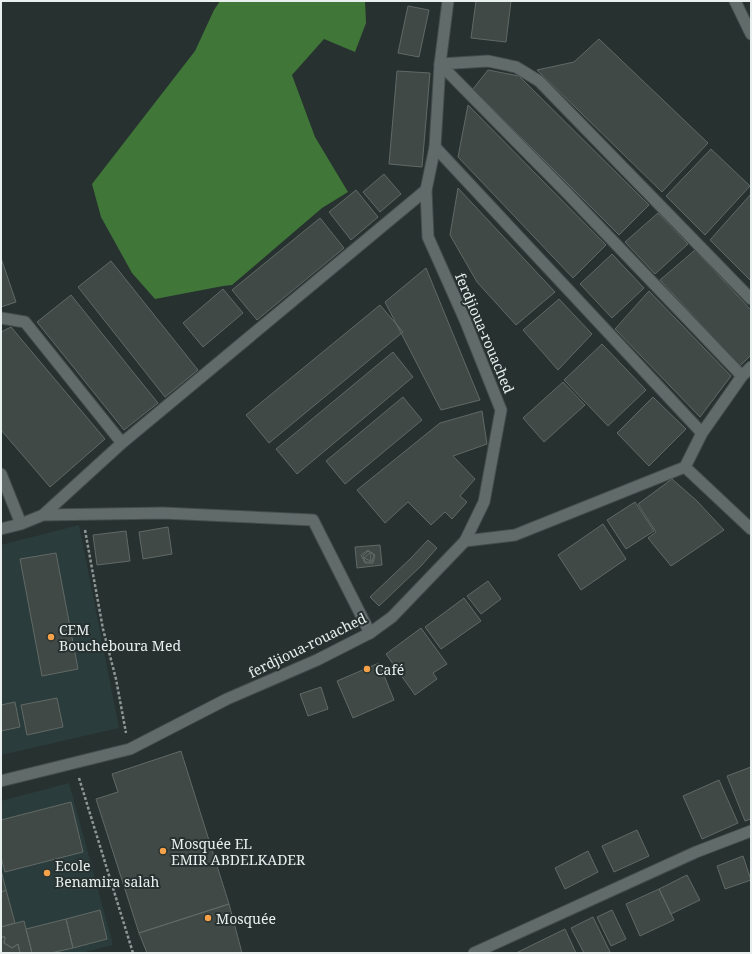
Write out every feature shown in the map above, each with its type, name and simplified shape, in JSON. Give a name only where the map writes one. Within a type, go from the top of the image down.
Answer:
[{"type":"street","name":"ferdjioua-rouached","points":[[1,781],[130,749],[227,699],[317,660],[370,633],[392,617],[466,541],[484,502],[501,410],[465,320],[428,237],[426,190],[435,147],[440,64],[448,1]]},
{"type":"street","points":[[734,1],[751,34]]},
{"type":"street","points":[[440,64],[488,61],[516,67],[539,81],[751,299]]},
{"type":"street","points":[[440,64],[567,193],[742,376]]},
{"type":"street","points":[[435,147],[702,433]]},
{"type":"street","points":[[1,529],[21,524],[43,515],[122,444],[426,190]]},
{"type":"street","points":[[1,318],[25,322],[122,444]]},
{"type":"street","points":[[466,541],[515,535],[685,467],[702,433],[742,376],[751,367]]},
{"type":"street","points":[[685,467],[751,529]]},
{"type":"street","points":[[1,474],[21,524]]},
{"type":"street","points":[[43,515],[162,513],[313,520],[370,633]]},
{"type":"street","points":[[474,953],[689,855],[751,831]]},
{"type":"path","points":[[81,514],[103,629],[116,679],[130,749]]},
{"type":"path","points":[[74,763],[133,953]]},
{"type":"shaded area","name":"CEM Boucheboura Med","points":[[79,525],[119,728],[1,755],[1,545]]},
{"type":"shaded area","name":"Ecole Benamira salah","points":[[69,783],[113,945],[81,953],[1,953],[1,801]]},
{"type":"green space","points":[[220,1],[365,1],[366,23],[355,52],[324,39],[292,75],[315,137],[348,192],[322,208],[232,285],[155,299],[132,273],[101,217],[92,184],[195,51],[214,10]]},
{"type":"building","points":[[476,1],[511,1],[506,42],[471,38]]},
{"type":"building","points":[[408,6],[429,10],[419,57],[398,53]]},
{"type":"building","points":[[599,39],[708,143],[662,192],[537,70],[574,62]]},
{"type":"building","points":[[488,70],[519,76],[649,205],[619,235],[473,89]]},
{"type":"building","points":[[397,71],[430,73],[422,167],[389,164]]},
{"type":"building","points":[[468,105],[606,245],[573,278],[458,157]]},
{"type":"building","points":[[711,149],[750,186],[705,235],[666,196]]},
{"type":"building","points":[[384,174],[401,194],[380,212],[363,192]]},
{"type":"building","points":[[458,188],[555,292],[516,325],[477,282],[450,235]]},
{"type":"building","points":[[356,190],[378,217],[351,240],[329,212]]},
{"type":"building","points":[[751,194],[751,281],[710,240]]},
{"type":"building","points":[[658,213],[688,244],[655,274],[625,242]]},
{"type":"building","points":[[320,218],[344,248],[257,320],[232,290]]},
{"type":"building","points":[[695,250],[751,310],[751,355],[740,366],[660,280]]},
{"type":"building","points":[[612,254],[644,288],[612,318],[580,284]]},
{"type":"building","points":[[1,258],[16,302],[1,307]]},
{"type":"building","points":[[111,261],[198,370],[165,397],[78,287]]},
{"type":"building","points":[[426,268],[480,400],[441,410],[385,302]]},
{"type":"building","points":[[223,289],[243,313],[203,347],[183,323]]},
{"type":"building","points":[[649,291],[731,376],[700,417],[615,329]]},
{"type":"building","points":[[71,295],[158,403],[124,430],[37,322]]},
{"type":"building","points":[[559,299],[592,334],[558,370],[523,330]]},
{"type":"building","points":[[380,305],[403,332],[269,443],[246,415]]},
{"type":"building","points":[[11,327],[105,439],[50,487],[1,430],[1,332]]},
{"type":"building","points":[[602,344],[646,390],[608,426],[564,380]]},
{"type":"building","points":[[393,352],[413,377],[297,474],[276,449]]},
{"type":"building","points":[[563,382],[585,405],[544,442],[523,418]]},
{"type":"building","points":[[403,397],[422,420],[345,484],[326,461]]},
{"type":"building","points":[[653,397],[686,429],[649,466],[617,433]]},
{"type":"building","points":[[482,411],[487,444],[453,456],[475,479],[460,496],[467,502],[452,519],[445,512],[431,525],[408,502],[385,523],[357,490],[440,423]]},
{"type":"building","points":[[672,479],[697,501],[724,530],[671,566],[648,538],[656,532],[638,504]]},
{"type":"building","points":[[635,502],[654,531],[626,549],[607,520]]},
{"type":"building","points":[[603,524],[626,559],[581,590],[558,555]]},
{"type":"building","points":[[168,527],[172,554],[143,559],[139,532]]},
{"type":"building","points":[[126,531],[130,561],[97,565],[93,535]]},
{"type":"building","points":[[428,540],[437,548],[421,566],[379,606],[370,597]]},
{"type":"building","points":[[380,545],[382,565],[357,568],[355,547]]},
{"type":"building","points":[[368,550],[375,555],[373,563],[365,563],[361,555]]},
{"type":"building","points":[[368,551],[374,555],[372,562],[365,562],[363,556]]},
{"type":"building","points":[[56,553],[78,669],[42,676],[20,559]]},
{"type":"building","points":[[370,553],[371,561],[364,558]]},
{"type":"building","points":[[488,581],[501,599],[481,614],[467,596]]},
{"type":"building","points":[[464,598],[481,621],[441,649],[425,627]]},
{"type":"building","points":[[421,628],[447,664],[433,673],[437,679],[415,695],[386,654]]},
{"type":"building","points":[[379,663],[394,700],[353,718],[337,681]]},
{"type":"building","points":[[321,687],[328,709],[308,716],[300,694]]},
{"type":"building","points":[[57,698],[63,727],[27,735],[21,705]]},
{"type":"building","points":[[15,702],[20,727],[1,731],[1,705]]},
{"type":"building","name":"Mosquée EL EMIR ABDELKADER","points":[[181,751],[229,904],[139,933],[96,799],[118,792],[112,774]]},
{"type":"building","points":[[751,767],[751,819],[745,821],[727,776]]},
{"type":"building","points":[[719,780],[738,823],[702,839],[683,796]]},
{"type":"building","points":[[71,802],[83,852],[5,872],[1,857],[1,820]]},
{"type":"building","points":[[637,830],[649,856],[614,872],[602,846]]},
{"type":"building","points":[[588,851],[598,872],[565,889],[555,868]]},
{"type":"building","points":[[743,856],[751,880],[725,889],[717,866]]},
{"type":"building","points":[[1,870],[6,890],[1,892]]},
{"type":"building","points":[[687,875],[700,900],[671,914],[659,889]]},
{"type":"building","points":[[659,889],[674,920],[640,936],[626,904]]},
{"type":"building","points":[[6,890],[15,923],[1,927],[1,892]]},
{"type":"building","name":"Mosquée","points":[[229,904],[242,953],[147,953],[139,933]]},
{"type":"building","points":[[100,910],[107,939],[73,948],[66,919]]},
{"type":"building","points":[[612,910],[626,939],[611,946],[597,917]]},
{"type":"building","points":[[593,917],[610,952],[584,953],[571,928]]},
{"type":"building","points":[[66,919],[73,948],[51,953],[32,953],[26,929]]},
{"type":"building","points":[[24,921],[32,953],[20,953],[18,944],[12,948],[4,943],[5,937],[1,937],[1,927]]},
{"type":"building","points":[[565,929],[576,953],[516,953]]},
{"type":"building","points":[[1,937],[5,937],[4,943],[12,948],[18,944],[20,953],[1,953]]},
{"type":"place","name":"CEM Boucheboura Med","points":[[51,637]]},
{"type":"place","name":"Café","points":[[367,669]]},
{"type":"place","name":"Mosquée EL EMIR ABDELKADER","points":[[163,851]]},
{"type":"place","name":"Ecole Benamira salah","points":[[47,873]]},
{"type":"place","name":"Mosquée","points":[[208,918]]}]
